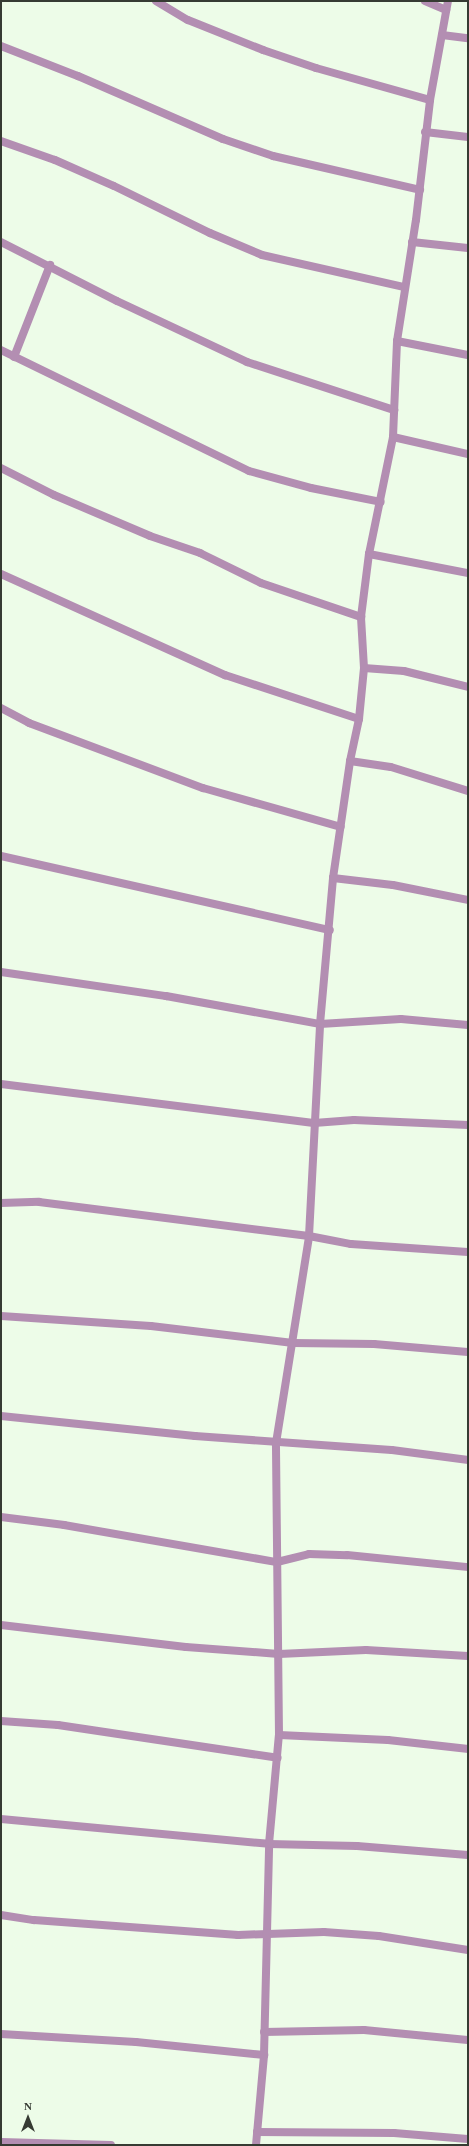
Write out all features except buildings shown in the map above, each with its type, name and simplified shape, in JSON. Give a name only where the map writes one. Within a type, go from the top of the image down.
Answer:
[{"type":"street","points":[[156,1],[188,20],[263,50],[316,68],[430,100]]},
{"type":"street","points":[[425,1],[446,10]]},
{"type":"street","points":[[256,2145],[264,2055],[265,1934],[269,1844],[279,1735],[276,1443],[309,1236],[320,1024],[330,930],[333,878],[342,827],[350,760],[359,719],[364,668],[361,617],[369,554],[381,502],[393,437],[397,341],[404,287],[420,190],[425,132],[448,1]]},
{"type":"street","points":[[442,35],[468,38]]},
{"type":"street","points":[[1,46],[78,76],[223,139],[266,154],[420,190]]},
{"type":"street","points":[[425,132],[468,137]]},
{"type":"street","points":[[1,141],[55,160],[114,186],[210,233],[262,255],[404,287]]},
{"type":"street","points":[[1,242],[50,265],[117,301],[247,362],[394,410]]},
{"type":"street","points":[[412,242],[468,248]]},
{"type":"street","points":[[14,357],[50,265]]},
{"type":"street","points":[[397,341],[468,355]]},
{"type":"street","points":[[1,350],[249,471],[311,488],[381,502]]},
{"type":"street","points":[[393,437],[468,454]]},
{"type":"street","points":[[1,468],[54,495],[150,536],[200,553],[262,583],[361,617]]},
{"type":"street","points":[[369,554],[468,574]]},
{"type":"street","points":[[1,574],[225,675],[359,719]]},
{"type":"street","points":[[364,668],[404,671],[468,687]]},
{"type":"street","points":[[1,708],[29,723],[196,785],[342,827]]},
{"type":"street","points":[[350,760],[391,767],[468,791]]},
{"type":"street","points":[[1,856],[330,930]]},
{"type":"street","points":[[333,878],[393,885],[468,900]]},
{"type":"street","points":[[1,972],[166,996],[320,1024],[402,1019],[468,1025]]},
{"type":"street","points":[[1,1084],[314,1123],[354,1120],[468,1126]]},
{"type":"street","points":[[1,1203],[46,1203],[309,1236],[351,1244],[468,1252]]},
{"type":"street","points":[[1,1316],[151,1326],[293,1343],[374,1344],[468,1352]]},
{"type":"street","points":[[1,1416],[276,1443],[392,1450],[468,1460]]},
{"type":"street","points":[[1,1517],[64,1525],[277,1562],[309,1554],[347,1555],[468,1567]]},
{"type":"street","points":[[1,1625],[186,1647],[279,1654],[366,1650],[468,1656]]},
{"type":"street","points":[[1,1721],[58,1725],[278,1758]]},
{"type":"street","points":[[279,1735],[388,1740],[468,1749]]},
{"type":"street","points":[[1,1819],[269,1844],[357,1846],[468,1855]]},
{"type":"street","points":[[1,1915],[34,1920],[265,1934],[324,1932],[379,1936],[468,1950]]},
{"type":"street","points":[[264,2032],[364,2030],[468,2040]]},
{"type":"street","points":[[1,2034],[136,2042],[264,2055]]},
{"type":"street","points":[[257,2132],[394,2133],[468,2140]]},
{"type":"street","points":[[1,2142],[111,2145]]}]
